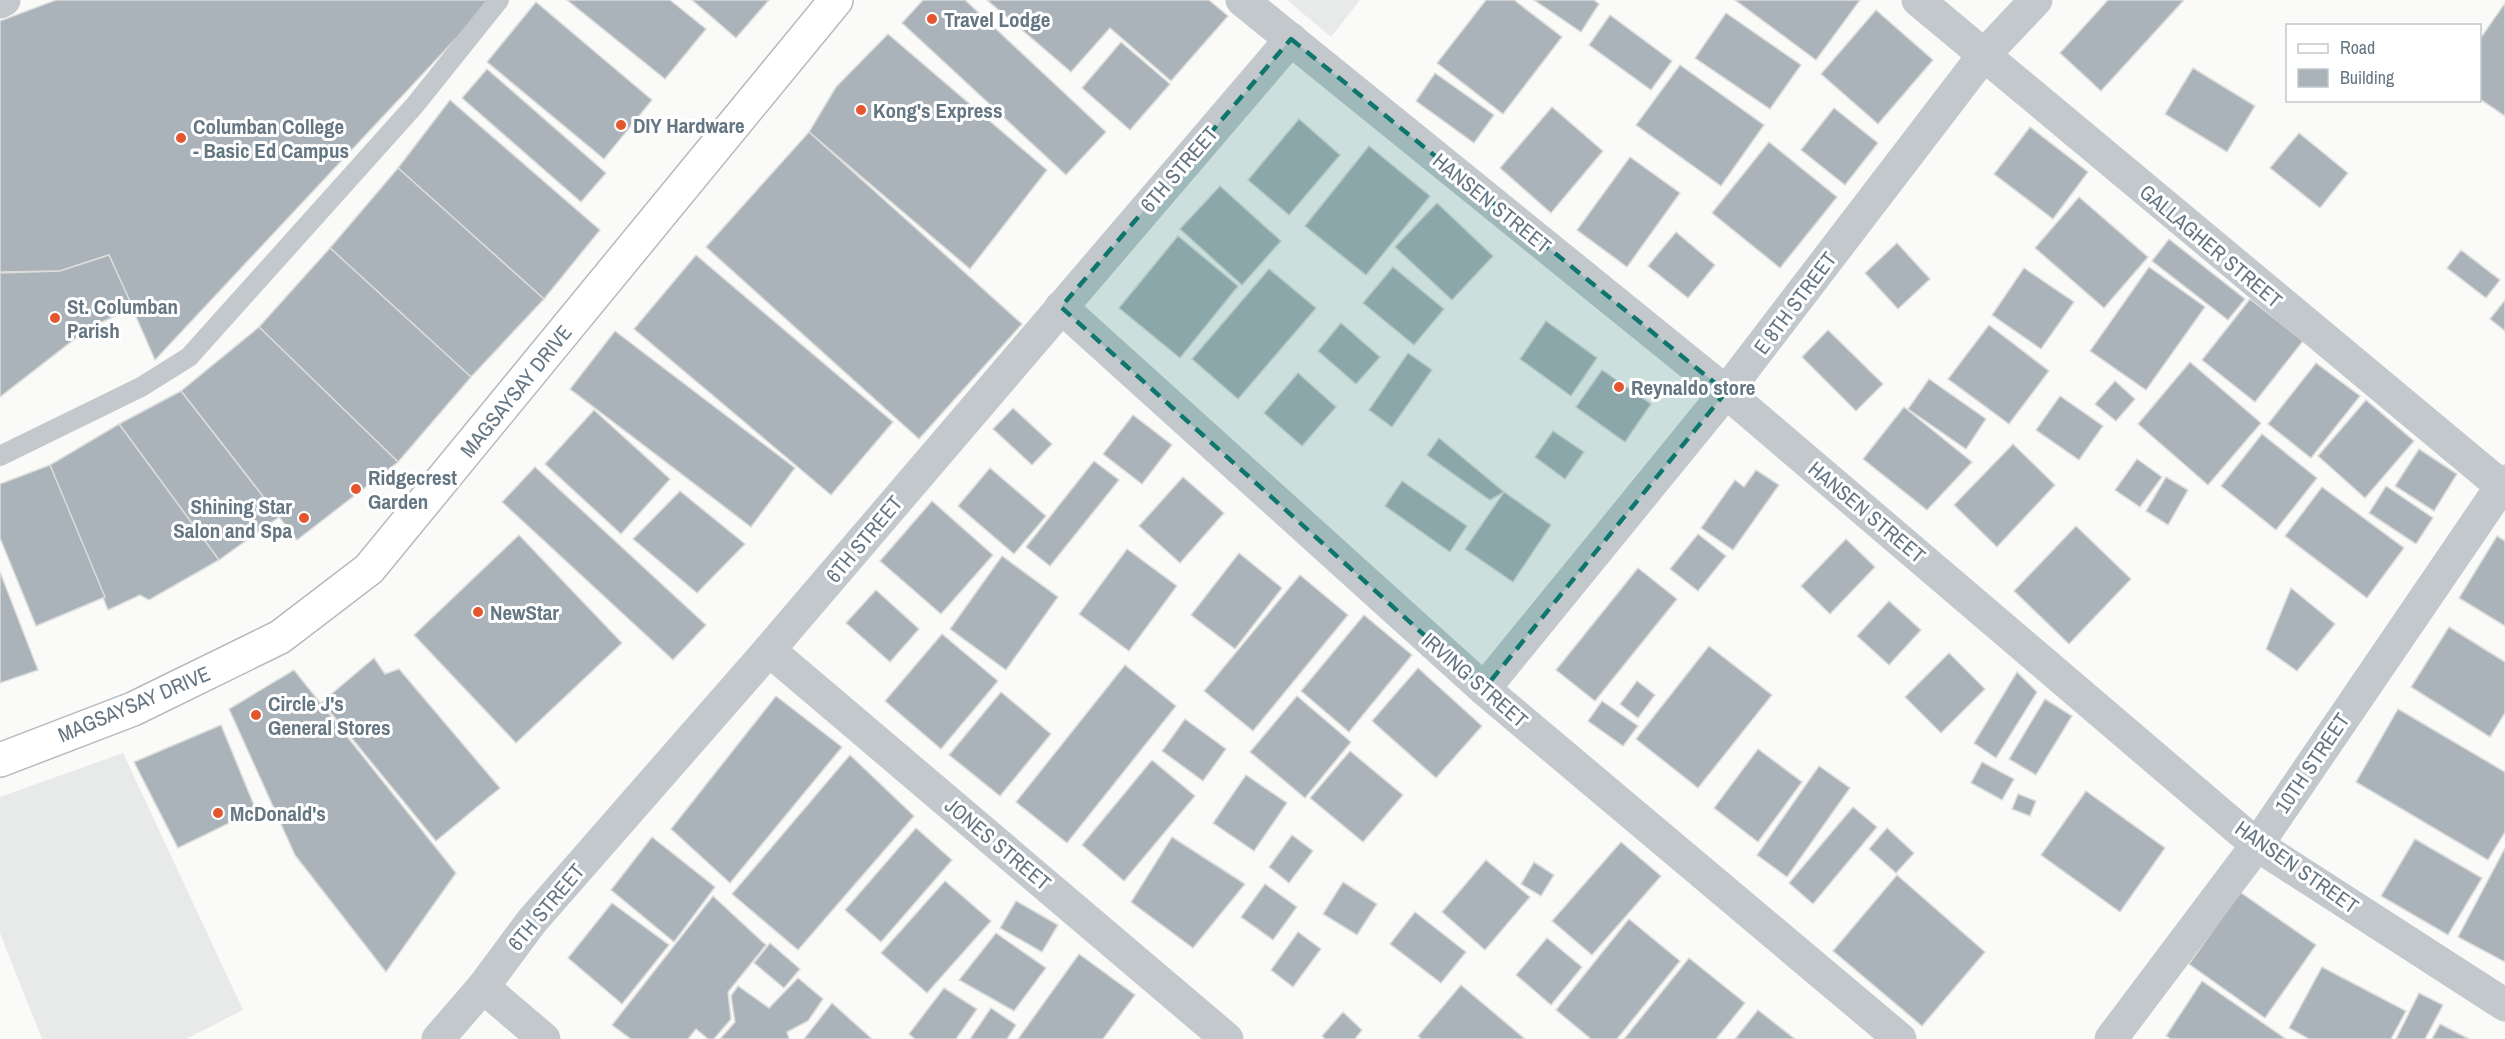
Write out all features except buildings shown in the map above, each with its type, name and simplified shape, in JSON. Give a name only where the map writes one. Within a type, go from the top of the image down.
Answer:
[{"type":"main road","name":"MAGSAYSAY DRIVE","points":[[0,760],[133,709],[280,638],[369,569],[836,0]]},
{"type":"street","name":"HANSEN STREET","points":[[1242,0],[1726,392],[2257,845],[2505,1005]]},
{"type":"street","name":"GALLAGHER STREET","points":[[1918,0],[2504,486]]},
{"type":"street","name":"E 8TH STREET","points":[[1484,689],[1726,392],[1983,56],[2036,0]]},
{"type":"street","name":"6TH STREET","points":[[438,1039],[483,987],[532,921],[769,650],[1291,39]]},
{"type":"street","name":"IRVING STREET","points":[[1061,307],[1484,689],[1900,1039]]},
{"type":"street","name":"10TH STREET","points":[[2110,1039],[2257,845],[2504,486]]},
{"type":"street","name":"JONES STREET","points":[[769,650],[1227,1039]]},
{"type":"street","points":[[483,987],[544,1039]]},
{"type":"lane","points":[[0,456],[141,387],[189,357],[415,105],[499,0]]},
{"type":"highlighted area","points":[[1291,39],[1726,392],[1484,689],[1061,307]]},
{"type":"shaded area","points":[[1287,0],[1360,0],[1331,37]]},
{"type":"shaded area","points":[[123,753],[243,1010],[186,1039],[42,1039],[0,933],[0,797]]},
{"type":"place","name":"Travel Lodge","points":[[932,19]]},
{"type":"place","name":"Kong's Express","points":[[861,110]]},
{"type":"place","name":"DIY Hardware","points":[[621,125]]},
{"type":"place","name":"Columban College - Basic Ed Campus","points":[[181,138]]},
{"type":"place","name":"St. Columban Parish","points":[[55,318]]},
{"type":"place","name":"Reynaldo store","points":[[1619,387]]},
{"type":"place","name":"Ridgecrest Garden","points":[[356,489]]},
{"type":"place","name":"Shining Star Salon and Spa","points":[[304,518]]},
{"type":"place","name":"NewStar","points":[[478,612]]},
{"type":"place","name":"Circle J's General Stores","points":[[256,715]]},
{"type":"place","name":"McDonald's","points":[[218,813]]}]
